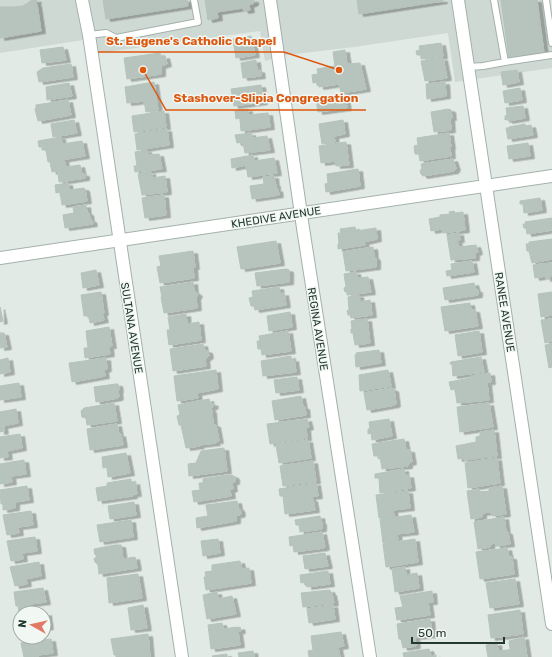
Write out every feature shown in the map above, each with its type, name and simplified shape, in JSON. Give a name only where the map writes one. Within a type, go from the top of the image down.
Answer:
[{"type":"street","name":"SULTANA AVENUE","points":[[82,0],[89,35],[182,657]]},
{"type":"street","name":"REGINA AVENUE","points":[[270,0],[300,213],[370,657]]},
{"type":"street","name":"RANEE AVENUE","points":[[458,0],[552,624]]},
{"type":"street","name":"KHEDIVE AVENUE","points":[[0,258],[552,176]]},
{"type":"lane","points":[[89,35],[106,33],[116,38],[198,22],[194,0]]},
{"type":"lane","points":[[494,0],[505,62]]},
{"type":"lane","points":[[546,0],[552,43]]},
{"type":"lane","points":[[468,66],[483,66],[552,55]]},
{"type":"shaded area","points":[[0,0],[549,0],[552,27],[552,68],[455,82],[448,33],[287,55],[265,61],[260,31],[99,53],[96,38],[0,53]]},
{"type":"building","points":[[32,0],[37,0],[36,3],[41,31],[0,38],[0,7],[23,6]]},
{"type":"building","points":[[103,0],[187,0],[188,6],[106,19]]},
{"type":"building","points":[[205,0],[254,0],[254,3],[249,5],[250,10],[244,11],[243,8],[217,12],[218,18],[208,20]]},
{"type":"building","points":[[357,0],[443,0],[443,1],[359,14]]},
{"type":"building","points":[[501,0],[537,0],[544,53],[509,58]]},
{"type":"building","points":[[251,36],[255,55],[236,58],[233,39]]},
{"type":"building","points":[[441,43],[443,56],[421,59],[421,55],[417,55],[416,51],[420,50],[419,46]]},
{"type":"building","points":[[63,47],[66,60],[42,63],[40,50]]},
{"type":"building","points":[[345,50],[347,64],[360,63],[366,89],[341,93],[339,84],[319,87],[319,82],[313,83],[312,75],[318,74],[317,69],[335,66],[333,52]]},
{"type":"building","points":[[160,53],[161,57],[165,56],[167,64],[161,66],[161,74],[127,79],[124,58]]},
{"type":"building","points":[[443,58],[447,78],[425,81],[421,61]]},
{"type":"building","points":[[256,60],[257,71],[260,70],[261,76],[243,78],[241,63]]},
{"type":"building","points":[[71,64],[73,77],[39,82],[37,72],[43,68]]},
{"type":"building","points":[[517,70],[519,82],[503,85],[501,72]]},
{"type":"building","points":[[154,82],[158,110],[146,112],[144,101],[127,103],[125,87]]},
{"type":"building","points":[[445,82],[446,96],[427,99],[426,84]]},
{"type":"building","points":[[69,83],[72,96],[47,100],[46,87]]},
{"type":"building","points":[[261,85],[263,102],[234,106],[231,89]]},
{"type":"building","points":[[520,88],[522,100],[505,103],[503,91]]},
{"type":"building","points":[[345,97],[347,108],[318,112],[316,99]]},
{"type":"building","points":[[68,100],[71,115],[38,121],[35,109],[36,105]]},
{"type":"building","points":[[523,106],[525,118],[508,121],[508,119],[505,120],[505,116],[507,115],[506,108]]},
{"type":"building","points":[[248,109],[248,115],[268,113],[270,127],[241,131],[240,118],[236,119],[235,111]]},
{"type":"building","points":[[448,109],[451,110],[451,130],[434,132],[431,112]]},
{"type":"building","points":[[164,111],[166,127],[134,132],[132,116]]},
{"type":"building","points":[[74,120],[77,133],[53,137],[51,124]]},
{"type":"building","points":[[343,120],[345,134],[334,136],[335,142],[322,144],[319,124]]},
{"type":"building","points":[[525,124],[526,126],[531,125],[533,135],[508,139],[506,128]]},
{"type":"building","points":[[167,129],[169,145],[137,150],[135,134]]},
{"type":"building","points":[[251,133],[252,138],[267,136],[270,150],[245,153],[243,142],[237,143],[235,135]]},
{"type":"building","points":[[449,133],[451,156],[420,161],[419,154],[415,154],[414,146],[418,145],[417,138]]},
{"type":"building","points":[[61,137],[62,144],[82,141],[85,156],[48,162],[46,150],[42,150],[42,147],[39,147],[38,141]]},
{"type":"building","points":[[346,142],[349,165],[336,166],[335,161],[321,163],[319,146]]},
{"type":"building","points":[[528,143],[530,156],[509,159],[507,146]]},
{"type":"building","points":[[147,150],[148,155],[159,154],[162,169],[135,172],[134,166],[137,166],[135,152]]},
{"type":"building","points":[[253,155],[254,161],[274,158],[277,173],[248,177],[246,165],[232,168],[231,159]]},
{"type":"building","points":[[453,159],[456,168],[454,171],[423,176],[421,174],[421,164]]},
{"type":"building","points":[[64,160],[66,167],[80,165],[82,174],[85,174],[85,178],[59,182],[58,171],[52,172],[50,162]]},
{"type":"building","points":[[358,169],[360,186],[326,192],[325,184],[328,183],[327,174]]},
{"type":"building","points":[[151,172],[152,178],[165,176],[167,192],[142,195],[138,174]]},
{"type":"building","points":[[274,176],[274,184],[276,184],[276,190],[278,189],[279,195],[252,199],[250,186],[264,184],[263,177]]},
{"type":"building","points":[[68,183],[69,190],[84,188],[87,201],[62,205],[60,192],[56,193],[55,185]]},
{"type":"building","points":[[164,195],[166,215],[145,218],[142,198]]},
{"type":"building","points":[[540,198],[542,210],[524,213],[523,204],[520,204],[520,201]]},
{"type":"building","points":[[86,205],[87,213],[89,213],[89,220],[92,220],[93,224],[65,228],[63,215],[74,213],[73,207]]},
{"type":"building","points":[[454,211],[455,213],[463,212],[465,230],[443,233],[442,229],[431,231],[429,219],[440,217],[440,215],[450,214],[449,212]]},
{"type":"building","points":[[552,218],[552,230],[527,234],[526,228],[524,228],[523,224],[526,224],[525,222]]},
{"type":"building","points":[[355,227],[356,231],[376,228],[377,239],[364,242],[365,245],[338,249],[338,233],[341,233],[340,229]]},
{"type":"building","points":[[459,233],[460,240],[457,240],[459,247],[476,245],[478,252],[475,253],[475,258],[451,260],[447,235]]},
{"type":"building","points":[[552,239],[552,259],[532,263],[526,244],[529,244],[529,242]]},
{"type":"building","points":[[276,241],[280,263],[241,269],[237,247]]},
{"type":"building","points":[[373,247],[374,257],[376,258],[376,267],[346,271],[343,252]]},
{"type":"building","points":[[193,251],[195,267],[193,267],[194,278],[160,283],[157,267],[161,266],[159,256]]},
{"type":"building","points":[[472,261],[474,272],[447,276],[446,271],[452,270],[451,264]]},
{"type":"building","points":[[552,263],[552,275],[550,278],[546,279],[546,276],[535,278],[533,265]]},
{"type":"building","points":[[286,269],[289,270],[289,282],[257,286],[255,273]]},
{"type":"building","points":[[96,270],[99,285],[83,288],[81,273]]},
{"type":"building","points":[[356,272],[357,278],[368,277],[371,292],[347,295],[344,288],[346,287],[344,274]]},
{"type":"building","points":[[193,282],[194,291],[198,294],[196,298],[197,308],[164,313],[160,287]]},
{"type":"building","points":[[474,283],[476,290],[478,290],[478,295],[445,300],[443,288]]},
{"type":"building","points":[[279,287],[280,294],[284,293],[286,305],[255,310],[254,306],[251,306],[249,298],[253,297],[252,291]]},
{"type":"building","points":[[101,292],[104,313],[102,313],[104,320],[90,323],[89,316],[84,316],[81,295]]},
{"type":"building","points":[[552,292],[552,315],[541,317],[538,294]]},
{"type":"building","points":[[359,295],[360,302],[370,300],[372,315],[351,318],[347,311],[349,310],[348,297]]},
{"type":"building","points":[[470,303],[471,310],[475,310],[478,326],[445,331],[441,307]]},
{"type":"building","points":[[0,307],[3,321],[0,322]]},
{"type":"building","points":[[290,312],[292,327],[269,331],[267,316]]},
{"type":"building","points":[[186,314],[187,324],[199,322],[201,340],[169,345],[167,330],[170,330],[168,317]]},
{"type":"building","points":[[367,319],[370,343],[355,345],[353,333],[351,333],[351,321]]},
{"type":"building","points":[[552,319],[552,341],[545,343],[541,320]]},
{"type":"building","points":[[109,327],[112,346],[109,346],[110,354],[85,358],[84,348],[88,348],[86,331]]},
{"type":"building","points":[[288,331],[291,351],[262,355],[261,349],[258,349],[257,341],[260,341],[259,336]]},
{"type":"building","points":[[479,331],[482,352],[458,356],[455,335]]},
{"type":"building","points":[[0,333],[4,333],[7,347],[0,348]]},
{"type":"building","points":[[203,344],[204,350],[208,351],[209,356],[205,359],[206,366],[173,371],[170,349]]},
{"type":"building","points":[[552,344],[552,367],[549,368],[545,345]]},
{"type":"building","points":[[379,350],[381,363],[356,367],[356,353]]},
{"type":"building","points":[[291,356],[291,360],[294,359],[296,372],[263,376],[261,361]]},
{"type":"building","points":[[481,357],[484,372],[453,376],[452,364],[450,364],[451,362]]},
{"type":"building","points":[[8,358],[10,372],[0,374],[0,360]]},
{"type":"building","points":[[106,358],[107,369],[104,370],[105,376],[72,382],[69,363]]},
{"type":"building","points":[[216,370],[218,389],[197,393],[198,398],[177,401],[174,376]]},
{"type":"building","points":[[388,370],[391,386],[360,391],[359,375]]},
{"type":"building","points":[[490,373],[491,382],[487,382],[489,400],[457,403],[455,389],[451,390],[449,382]]},
{"type":"building","points":[[297,377],[299,390],[276,393],[274,380]]},
{"type":"building","points":[[19,383],[21,397],[0,400],[0,386]]},
{"type":"building","points":[[118,384],[118,398],[96,402],[94,387]]},
{"type":"building","points":[[392,388],[392,390],[394,389],[395,405],[367,410],[364,393]]},
{"type":"building","points":[[301,396],[306,415],[275,420],[272,401]]},
{"type":"building","points":[[209,399],[210,403],[214,404],[213,407],[210,407],[212,411],[213,424],[216,425],[219,441],[215,441],[216,443],[186,448],[181,425],[179,425],[177,416],[180,415],[178,405]]},
{"type":"building","points":[[114,403],[117,421],[87,425],[86,418],[82,417],[81,411],[84,408]]},
{"type":"building","points":[[489,403],[493,427],[460,432],[457,407]]},
{"type":"building","points":[[16,409],[18,423],[3,426],[4,431],[0,432],[0,412]]},
{"type":"building","points":[[307,419],[309,427],[306,428],[307,438],[270,444],[267,424]]},
{"type":"building","points":[[389,419],[392,436],[372,440],[371,433],[368,434],[368,429],[370,429],[369,422]]},
{"type":"building","points":[[117,424],[123,445],[90,450],[87,429]]},
{"type":"building","points":[[494,430],[497,456],[464,460],[464,458],[458,459],[456,446],[476,442],[476,437],[480,436],[480,432]]},
{"type":"building","points":[[20,434],[22,448],[7,451],[8,457],[0,458],[0,437]]},
{"type":"building","points":[[404,439],[406,450],[410,450],[412,462],[408,463],[408,466],[382,469],[380,456],[374,456],[372,444]]},
{"type":"building","points":[[308,440],[311,458],[279,463],[276,445]]},
{"type":"building","points":[[224,448],[227,471],[189,476],[188,464],[196,463],[201,451]]},
{"type":"building","points":[[126,453],[130,473],[108,477],[107,467],[103,468],[102,457]]},
{"type":"building","points":[[497,458],[500,483],[468,488],[465,463]]},
{"type":"building","points":[[24,460],[26,474],[11,476],[12,482],[0,484],[0,464]]},
{"type":"building","points":[[313,461],[316,481],[283,486],[280,466]]},
{"type":"building","points":[[404,469],[405,476],[409,475],[411,488],[380,493],[379,478],[375,478],[375,474]]},
{"type":"building","points":[[232,475],[235,477],[235,482],[232,482],[233,489],[230,490],[231,496],[194,502],[192,491],[200,490],[199,483],[203,483],[203,479]]},
{"type":"building","points":[[131,479],[131,483],[135,482],[137,494],[133,494],[133,496],[98,501],[96,488],[107,486],[107,483]]},
{"type":"building","points":[[316,483],[318,496],[311,497],[311,500],[313,499],[315,510],[285,514],[283,496],[280,496],[279,489]]},
{"type":"building","points":[[27,486],[29,500],[15,502],[15,508],[3,510],[0,490]]},
{"type":"building","points":[[502,486],[506,514],[492,516],[491,512],[482,513],[482,517],[471,519],[467,491],[479,489],[480,492],[489,491],[489,488]]},
{"type":"building","points":[[408,491],[410,508],[393,510],[394,516],[379,518],[376,495]]},
{"type":"building","points":[[237,501],[241,513],[240,515],[236,515],[236,521],[197,528],[196,518],[208,516],[206,505]]},
{"type":"building","points":[[134,502],[136,515],[110,519],[108,506]]},
{"type":"building","points":[[31,511],[33,525],[18,527],[19,533],[7,535],[3,515]]},
{"type":"building","points":[[411,515],[414,532],[397,534],[398,540],[383,543],[380,519]]},
{"type":"building","points":[[320,516],[322,529],[300,532],[299,525],[296,525],[295,520]]},
{"type":"building","points":[[504,517],[506,532],[508,532],[510,544],[496,546],[496,543],[490,544],[490,547],[478,549],[474,522]]},
{"type":"building","points":[[131,520],[133,537],[100,542],[97,525]]},
{"type":"building","points":[[322,532],[324,548],[294,552],[293,545],[290,546],[289,537]]},
{"type":"building","points":[[35,537],[37,551],[22,553],[23,559],[11,561],[7,541]]},
{"type":"building","points":[[218,539],[220,553],[203,556],[201,541]]},
{"type":"building","points":[[415,539],[418,562],[386,567],[383,544]]},
{"type":"building","points":[[121,545],[123,559],[135,557],[137,568],[99,574],[98,565],[94,559],[97,556],[95,555],[94,549]]},
{"type":"building","points":[[507,548],[509,557],[512,557],[514,574],[480,579],[476,552]]},
{"type":"building","points":[[325,553],[328,566],[305,569],[303,556]]},
{"type":"building","points":[[240,561],[242,569],[249,568],[251,583],[206,590],[204,577],[206,577],[205,572],[212,571],[212,565]]},
{"type":"building","points":[[39,562],[41,576],[26,579],[27,584],[15,586],[10,567]]},
{"type":"building","points":[[405,567],[406,575],[417,573],[419,588],[395,592],[392,569]]},
{"type":"building","points":[[328,571],[330,584],[307,587],[307,582],[301,583],[300,575]]},
{"type":"building","points":[[138,574],[142,598],[109,603],[107,578]]},
{"type":"building","points":[[515,579],[519,604],[490,608],[486,583]]},
{"type":"building","points":[[43,588],[46,602],[30,605],[16,605],[14,592]]},
{"type":"building","points":[[330,590],[334,603],[303,607],[301,593]]},
{"type":"building","points":[[432,591],[433,602],[428,602],[430,615],[397,620],[395,608],[403,607],[400,596]]},
{"type":"building","points":[[217,592],[218,599],[232,596],[236,614],[207,619],[203,595]]},
{"type":"building","points":[[143,605],[147,628],[131,630],[128,608]]},
{"type":"building","points":[[333,605],[335,619],[309,623],[307,609]]},
{"type":"building","points":[[520,610],[523,634],[491,638],[488,615]]},
{"type":"building","points":[[430,619],[432,635],[415,637],[416,646],[403,648],[401,639],[399,639],[397,624]]},
{"type":"building","points":[[222,623],[223,629],[240,627],[241,631],[238,631],[240,645],[211,649],[208,625]]},
{"type":"building","points":[[341,632],[344,646],[338,647],[340,657],[309,657],[308,651],[313,650],[311,636]]},
{"type":"building","points":[[148,634],[150,657],[116,657],[116,655],[114,655],[111,639]]},
{"type":"building","points":[[524,637],[527,657],[488,657],[486,645],[497,643],[498,651],[516,649],[510,649],[509,641]]},
{"type":"building","points":[[21,645],[52,645],[53,653],[38,655],[38,657],[24,657]]},
{"type":"building","points":[[429,649],[431,656],[436,655],[436,657],[404,657],[403,653]]},
{"type":"building","points":[[253,651],[254,657],[239,657],[238,653]]},
{"type":"building","points":[[227,654],[227,657],[212,656]]},
{"type":"place","name":"Stashover-Slipia Congregation","points":[[143,70]]},
{"type":"place","name":"St. Eugene's Catholic Chapel","points":[[339,70]]}]
